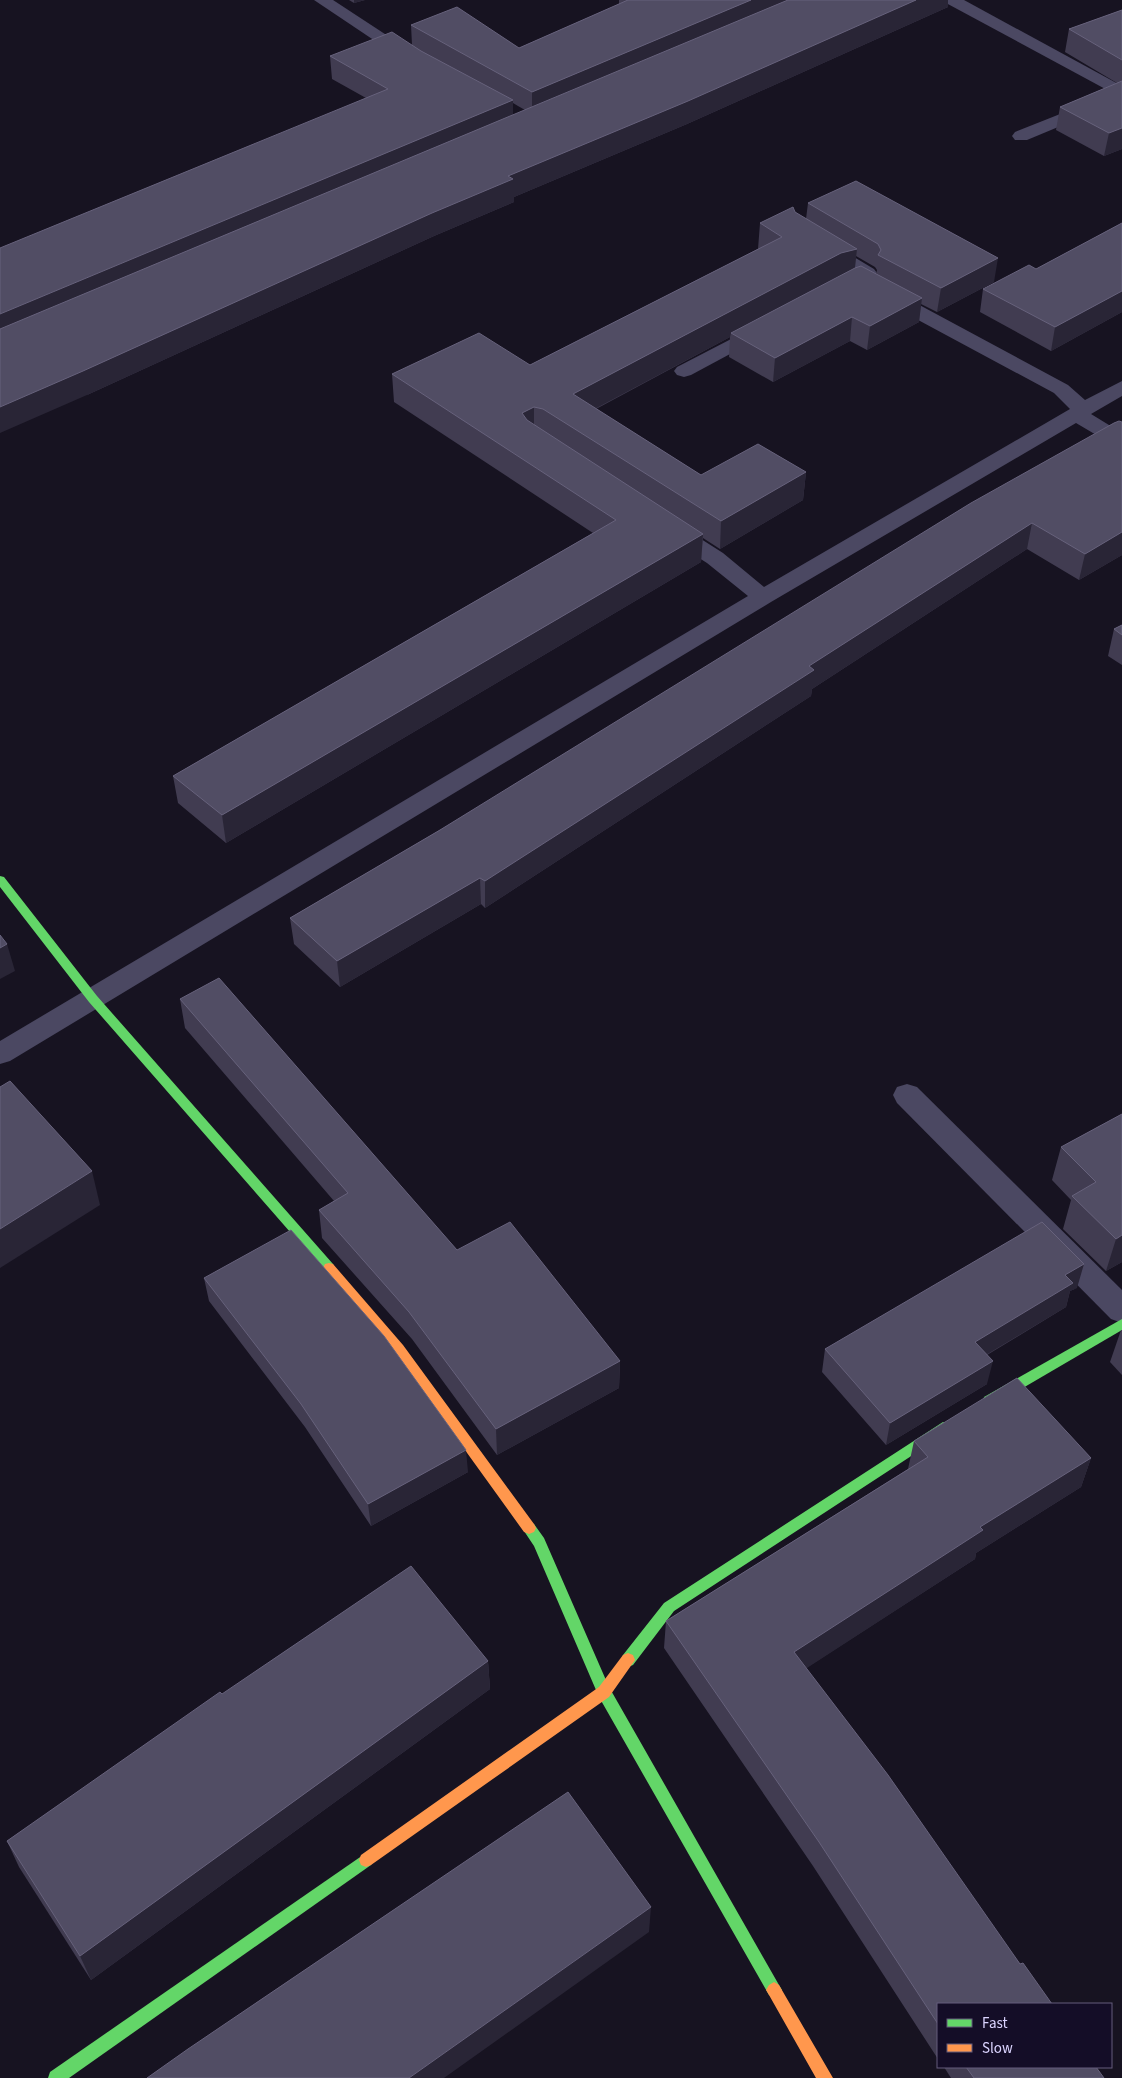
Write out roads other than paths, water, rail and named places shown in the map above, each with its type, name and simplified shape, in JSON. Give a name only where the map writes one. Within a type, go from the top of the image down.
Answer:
[{"type":"street","points":[[322,0],[429,68]]},
{"type":"street","points":[[952,0],[1122,93]]},
{"type":"street","points":[[1020,136],[1122,93]]},
{"type":"street","points":[[809,238],[867,273],[854,284],[1061,389],[1079,412],[1122,442]]},
{"type":"street","points":[[684,370],[778,321]]},
{"type":"street","points":[[0,1054],[763,597],[1122,387]]},
{"type":"street","points":[[650,516],[715,558],[763,597]]},
{"type":"street","points":[[0,880],[93,999],[399,1349],[539,1542],[604,1692],[825,2078]]},
{"type":"street","points":[[907,1095],[1122,1310]]},
{"type":"street","points":[[981,1406],[1122,1324]]},
{"type":"street","points":[[56,2078],[604,1692],[669,1607],[956,1420]]}]
